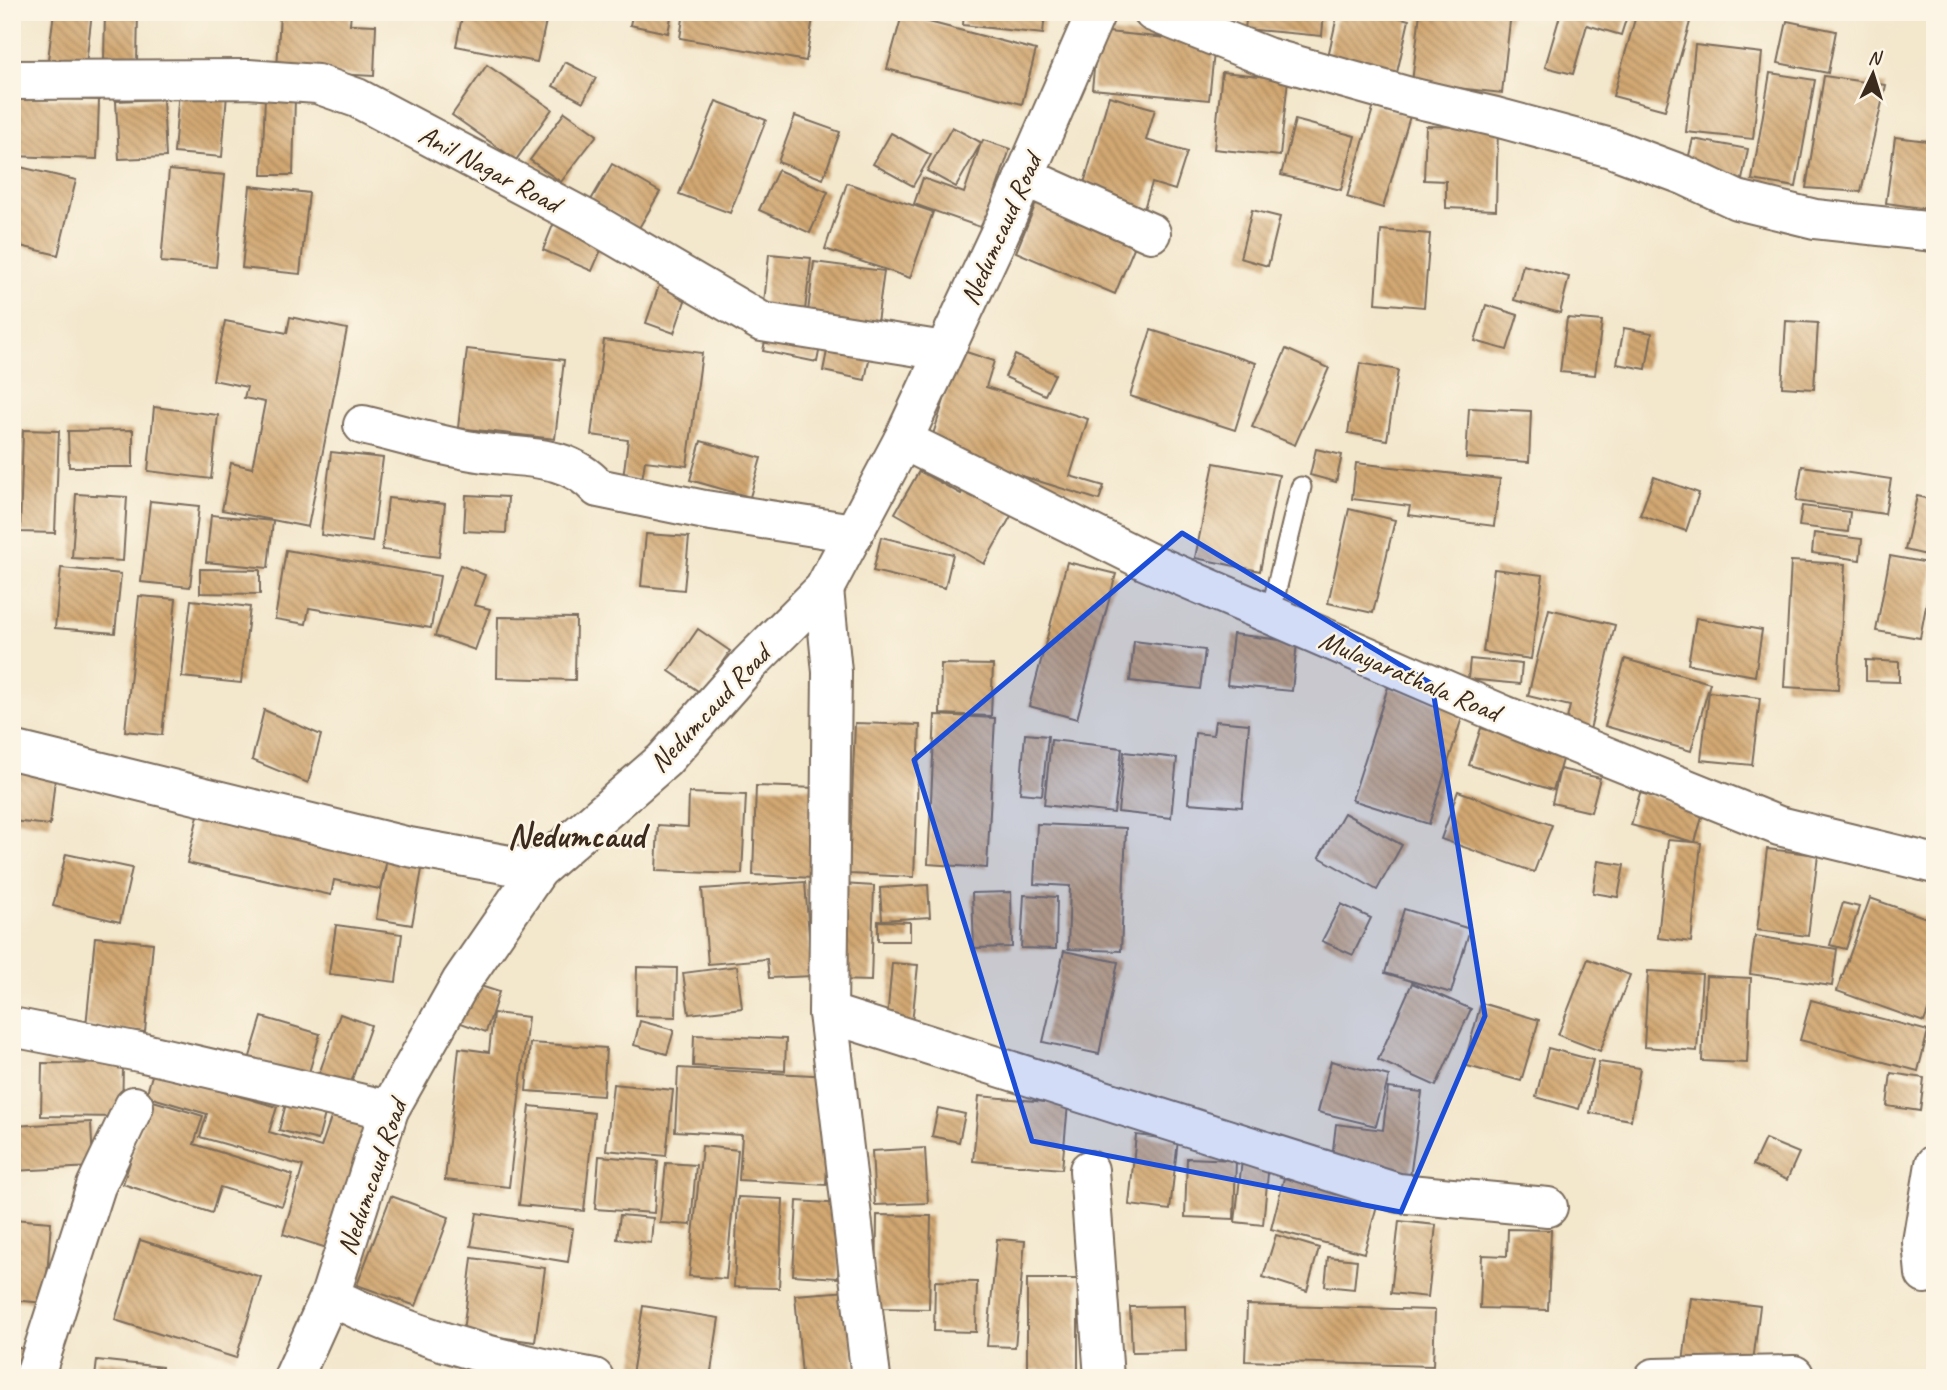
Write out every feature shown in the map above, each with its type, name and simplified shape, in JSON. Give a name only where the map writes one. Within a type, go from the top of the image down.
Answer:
[{"type":"street","name":"Nedumcaud Road","points":[[293,1378],[330,1296],[389,1110],[461,982],[538,870],[664,760],[749,664],[824,589],[903,440],[1025,177],[1096,12]]},
{"type":"street","points":[[1153,12],[1267,57],[1611,148],[1686,176],[1737,200],[1815,219],[1935,232]]},
{"type":"street","name":"Anil Nagar Road","points":[[12,80],[234,79],[317,84],[357,97],[584,218],[762,322],[944,351]]},
{"type":"street","points":[[1025,177],[1151,233]]},
{"type":"street","points":[[363,425],[477,452],[551,459],[587,476],[598,488],[705,510],[853,533]]},
{"type":"street","name":"Mulayarathala Road","points":[[903,440],[1146,561],[1504,715],[1779,826],[1935,864]]},
{"type":"street","points":[[824,589],[832,672],[828,1013],[871,1378]]},
{"type":"street","points":[[12,750],[409,847],[538,870]]},
{"type":"street","points":[[828,1013],[1398,1193],[1548,1207]]},
{"type":"street","points":[[12,1027],[144,1053],[389,1110]]},
{"type":"street","points":[[34,1378],[96,1186],[134,1106]]},
{"type":"street","points":[[1925,1274],[1922,1242],[1935,1164]]},
{"type":"street","points":[[1088,1170],[1104,1378]]},
{"type":"street","points":[[330,1296],[374,1318],[473,1351],[594,1378]]},
{"type":"street","points":[[1654,1378],[1794,1375]]},
{"type":"lane","points":[[1270,615],[1301,487]]},
{"type":"highlighted area","points":[[1182,533],[1432,684],[1485,1016],[1401,1212],[1032,1141],[914,760]]},
{"type":"building","points":[[54,12],[92,12],[85,73],[47,68]]},
{"type":"building","points":[[105,12],[138,12],[137,63],[104,62]]},
{"type":"building","points":[[280,12],[351,12],[350,24],[376,25],[374,76],[277,71]]},
{"type":"building","points":[[463,12],[548,12],[537,62],[456,46]]},
{"type":"building","points":[[633,12],[672,12],[668,33],[630,25]]},
{"type":"building","points":[[684,12],[814,12],[806,61],[680,38]]},
{"type":"building","points":[[964,12],[1045,12],[1043,34],[963,25]]},
{"type":"building","points":[[1247,12],[1324,12],[1322,36],[1245,29]]},
{"type":"building","points":[[1338,12],[1379,12],[1409,20],[1396,77],[1327,61]]},
{"type":"building","points":[[1420,12],[1511,12],[1502,93],[1412,83]]},
{"type":"building","points":[[1561,12],[1628,13],[1621,35],[1587,25],[1573,74],[1545,67]]},
{"type":"building","points":[[1637,12],[1655,12],[1690,22],[1665,110],[1613,96]]},
{"type":"building","points":[[902,15],[1036,50],[1022,104],[887,69]]},
{"type":"building","points":[[1787,21],[1836,31],[1828,73],[1778,63]]},
{"type":"building","points":[[1098,31],[1215,43],[1209,100],[1092,89]]},
{"type":"building","points":[[1695,45],[1762,53],[1753,139],[1686,132]]},
{"type":"building","points":[[565,62],[596,78],[583,102],[553,86]]},
{"type":"building","points":[[487,65],[552,109],[516,160],[452,115]]},
{"type":"building","points":[[1222,72],[1288,79],[1280,156],[1214,149]]},
{"type":"building","points":[[1770,73],[1815,80],[1796,187],[1752,180]]},
{"type":"building","points":[[1824,76],[1886,85],[1861,192],[1806,188]]},
{"type":"building","points":[[179,90],[227,94],[222,157],[174,153]]},
{"type":"building","points":[[265,96],[295,97],[293,175],[262,175]]},
{"type":"building","points":[[1109,96],[1155,109],[1146,140],[1187,152],[1175,190],[1152,183],[1143,212],[1081,194]]},
{"type":"building","points":[[12,97],[99,100],[97,159],[12,156]]},
{"type":"building","points":[[163,99],[166,157],[119,159],[116,101]]},
{"type":"building","points":[[716,101],[766,120],[730,213],[679,194]]},
{"type":"building","points":[[1374,105],[1410,116],[1383,208],[1347,197]]},
{"type":"building","points":[[565,112],[597,135],[561,182],[530,160]]},
{"type":"building","points":[[795,116],[840,132],[823,179],[778,162]]},
{"type":"building","points":[[1295,120],[1355,136],[1341,190],[1281,175]]},
{"type":"building","points":[[1426,126],[1498,128],[1496,210],[1446,208],[1446,181],[1424,180]]},
{"type":"building","points":[[952,127],[982,143],[983,140],[1010,149],[983,228],[914,204],[923,178],[964,193],[981,143],[956,187],[927,171]]},
{"type":"building","points":[[891,133],[931,155],[913,186],[873,164]]},
{"type":"building","points":[[1895,137],[1935,142],[1935,210],[1886,203]]},
{"type":"building","points":[[1693,139],[1748,149],[1742,180],[1686,168]]},
{"type":"building","points":[[612,164],[660,192],[639,228],[591,200]]},
{"type":"building","points":[[20,167],[76,180],[58,255],[12,244],[12,199]]},
{"type":"building","points":[[169,170],[225,175],[216,267],[161,262]]},
{"type":"building","points":[[778,170],[828,192],[810,233],[759,210]]},
{"type":"building","points":[[847,183],[933,212],[910,278],[825,249]]},
{"type":"building","points":[[250,186],[309,193],[300,274],[242,268]]},
{"type":"building","points":[[1039,196],[1138,238],[1115,294],[1016,252]]},
{"type":"building","points":[[1252,210],[1280,217],[1268,266],[1240,258]]},
{"type":"building","points":[[557,215],[607,236],[592,271],[543,250]]},
{"type":"building","points":[[1381,230],[1430,234],[1424,307],[1376,303]]},
{"type":"building","points":[[769,254],[811,258],[804,319],[763,314]]},
{"type":"building","points":[[814,262],[884,271],[876,330],[807,320]]},
{"type":"building","points":[[1523,265],[1569,277],[1560,313],[1514,300]]},
{"type":"building","points":[[662,277],[690,286],[674,333],[646,323]]},
{"type":"building","points":[[1486,305],[1518,315],[1507,350],[1475,341]]},
{"type":"building","points":[[290,317],[347,329],[308,527],[222,510],[231,463],[252,468],[265,402],[244,398],[247,387],[213,380],[225,321],[287,333]]},
{"type":"building","points":[[1567,318],[1602,321],[1595,375],[1560,372]]},
{"type":"building","points":[[1786,321],[1818,323],[1814,389],[1782,387]]},
{"type":"building","points":[[768,326],[822,336],[817,362],[763,351]]},
{"type":"building","points":[[1624,328],[1652,333],[1646,369],[1617,364]]},
{"type":"building","points":[[1151,330],[1256,363],[1235,430],[1130,396]]},
{"type":"building","points":[[830,336],[872,345],[865,380],[823,371]]},
{"type":"building","points":[[604,340],[702,353],[687,466],[645,461],[642,480],[623,478],[628,440],[591,435]]},
{"type":"building","points":[[467,349],[564,360],[555,439],[458,428]]},
{"type":"building","points":[[1286,349],[1329,368],[1295,445],[1252,427]]},
{"type":"building","points":[[960,350],[994,361],[986,387],[1088,419],[1070,476],[1104,486],[1099,500],[929,447]]},
{"type":"building","points":[[1015,355],[1055,374],[1045,395],[1005,377]]},
{"type":"building","points":[[1360,363],[1398,370],[1387,440],[1348,433]]},
{"type":"building","points":[[154,407],[218,415],[211,479],[148,471]]},
{"type":"building","points":[[1469,408],[1531,411],[1529,462],[1466,458]]},
{"type":"building","points":[[23,430],[59,431],[55,533],[20,532]]},
{"type":"building","points":[[133,430],[133,467],[69,467],[68,431]]},
{"type":"building","points":[[701,441],[761,458],[750,497],[690,480]]},
{"type":"building","points":[[1316,449],[1342,455],[1336,482],[1310,475]]},
{"type":"building","points":[[331,452],[383,458],[372,542],[321,535]]},
{"type":"building","points":[[1214,463],[1279,475],[1260,571],[1195,558]]},
{"type":"building","points":[[1356,463],[1500,479],[1494,526],[1408,515],[1410,506],[1352,499]]},
{"type":"building","points":[[1802,466],[1891,479],[1885,514],[1796,501]]},
{"type":"building","points":[[919,471],[961,494],[967,482],[1015,509],[984,564],[895,513]]},
{"type":"building","points":[[1654,477],[1699,493],[1686,531],[1640,515]]},
{"type":"building","points":[[76,494],[127,497],[123,561],[72,558]]},
{"type":"building","points":[[466,495],[508,497],[506,533],[464,531]]},
{"type":"building","points":[[1917,496],[1935,500],[1935,557],[1905,550]]},
{"type":"building","points":[[388,498],[445,504],[439,557],[382,550]]},
{"type":"building","points":[[150,501],[199,506],[190,587],[141,582]]},
{"type":"building","points":[[1802,506],[1850,512],[1848,532],[1799,526]]},
{"type":"building","points":[[1349,509],[1395,520],[1373,613],[1328,603]]},
{"type":"building","points":[[211,515],[273,521],[268,568],[206,562]]},
{"type":"building","points":[[1814,533],[1862,539],[1860,560],[1812,553]]},
{"type":"building","points":[[646,534],[689,537],[684,590],[641,586]]},
{"type":"building","points":[[881,537],[953,554],[945,588],[873,571]]},
{"type":"building","points":[[286,550],[440,576],[431,628],[309,608],[306,624],[275,619]]},
{"type":"building","points":[[1890,556],[1934,564],[1920,638],[1876,631]]},
{"type":"building","points":[[1791,561],[1845,564],[1838,690],[1784,687]]},
{"type":"building","points":[[1067,562],[1116,574],[1077,719],[1029,706]]},
{"type":"building","points":[[460,565],[485,575],[474,605],[490,609],[475,650],[435,636]]},
{"type":"building","points":[[61,568],[121,574],[115,633],[55,628]]},
{"type":"building","points":[[200,569],[260,570],[260,594],[200,593]]},
{"type":"building","points":[[1494,569],[1543,575],[1531,659],[1483,652]]},
{"type":"building","points":[[139,596],[176,599],[162,735],[125,731]]},
{"type":"building","points":[[191,600],[250,607],[241,683],[182,677]]},
{"type":"building","points":[[1549,609],[1615,625],[1588,738],[1564,732],[1570,706],[1528,696]]},
{"type":"building","points":[[498,617],[576,618],[575,680],[497,678]]},
{"type":"building","points":[[1696,618],[1762,630],[1755,676],[1688,664]]},
{"type":"building","points":[[698,629],[730,651],[701,693],[669,671]]},
{"type":"building","points":[[1233,634],[1297,642],[1292,691],[1227,685]]},
{"type":"building","points":[[1134,641],[1205,650],[1200,689],[1130,681]]},
{"type":"building","points":[[1470,659],[1522,664],[1520,684],[1468,679]]},
{"type":"building","points":[[1625,659],[1710,683],[1691,751],[1605,726]]},
{"type":"building","points":[[1866,660],[1899,662],[1899,682],[1866,681]]},
{"type":"building","points":[[941,664],[993,665],[991,716],[940,714]]},
{"type":"building","points":[[1388,687],[1464,711],[1429,824],[1352,800]]},
{"type":"building","points":[[1709,692],[1760,698],[1752,765],[1701,760]]},
{"type":"building","points":[[264,710],[321,735],[308,783],[252,760]]},
{"type":"building","points":[[935,715],[995,718],[987,868],[928,864]]},
{"type":"building","points":[[1215,721],[1249,724],[1242,807],[1188,803],[1195,733],[1213,735]]},
{"type":"building","points":[[855,723],[920,725],[914,877],[849,874]]},
{"type":"building","points":[[1481,728],[1564,753],[1553,790],[1469,765]]},
{"type":"building","points":[[1025,734],[1048,736],[1042,795],[1020,793]]},
{"type":"building","points":[[1051,740],[1122,748],[1114,813],[1044,805]]},
{"type":"building","points":[[1124,752],[1177,758],[1171,818],[1118,812]]},
{"type":"building","points":[[15,765],[56,769],[50,825],[12,821]]},
{"type":"building","points":[[1560,769],[1600,778],[1591,812],[1552,803]]},
{"type":"building","points":[[756,786],[818,788],[814,878],[753,875]]},
{"type":"building","points":[[1458,791],[1552,825],[1534,872],[1441,839]]},
{"type":"building","points":[[689,793],[746,795],[742,874],[656,871],[658,825],[688,827]]},
{"type":"building","points":[[1640,793],[1704,810],[1695,842],[1701,843],[1691,942],[1658,938],[1668,840],[1694,842],[1631,825]]},
{"type":"building","points":[[200,807],[423,864],[412,925],[376,919],[386,864],[380,889],[334,880],[331,895],[187,863]]},
{"type":"building","points":[[1344,813],[1402,845],[1377,890],[1319,857]]},
{"type":"building","points":[[1037,824],[1126,828],[1121,951],[1068,949],[1070,886],[1034,884]]},
{"type":"building","points":[[1767,849],[1818,855],[1808,936],[1757,930]]},
{"type":"building","points":[[66,854],[132,868],[120,922],[53,906]]},
{"type":"building","points":[[1598,861],[1624,865],[1618,897],[1593,893]]},
{"type":"building","points":[[805,882],[812,976],[769,978],[767,959],[708,964],[702,889]]},
{"type":"building","points":[[842,884],[874,886],[871,981],[839,980]]},
{"type":"building","points":[[928,885],[930,917],[882,920],[880,888]]},
{"type":"building","points":[[1011,892],[1012,947],[974,948],[972,893]]},
{"type":"building","points":[[1024,895],[1057,897],[1056,949],[1021,948]]},
{"type":"building","points":[[1870,898],[1935,921],[1935,992],[1924,1022],[1837,991]]},
{"type":"building","points":[[1843,903],[1859,907],[1846,949],[1830,945]]},
{"type":"building","points":[[1341,904],[1371,918],[1353,955],[1322,941]]},
{"type":"building","points":[[1404,909],[1470,929],[1451,993],[1385,973]]},
{"type":"building","points":[[878,921],[910,922],[910,941],[878,941]]},
{"type":"building","points":[[336,925],[402,934],[396,982],[329,974]]},
{"type":"building","points":[[1755,936],[1837,949],[1832,986],[1750,974]]},
{"type":"building","points":[[95,937],[153,943],[145,1032],[86,1026]]},
{"type":"building","points":[[1064,951],[1118,962],[1099,1054],[1043,1042]]},
{"type":"building","points":[[1588,959],[1630,975],[1600,1051],[1558,1035]]},
{"type":"building","points":[[892,963],[918,965],[911,1033],[886,1031]]},
{"type":"building","points":[[737,966],[742,1008],[689,1014],[683,973]]},
{"type":"building","points":[[637,967],[677,968],[676,1017],[636,1016]]},
{"type":"building","points":[[1648,971],[1702,974],[1697,1051],[1644,1047]]},
{"type":"building","points":[[1706,976],[1751,978],[1747,1063],[1702,1061]]},
{"type":"building","points":[[471,983],[499,992],[486,1032],[458,1022]]},
{"type":"building","points":[[1412,983],[1471,1009],[1436,1086],[1378,1060]]},
{"type":"building","points":[[1811,1000],[1928,1031],[1918,1071],[1800,1040]]},
{"type":"building","points":[[1481,1003],[1539,1020],[1521,1081],[1464,1065]]},
{"type":"building","points":[[493,1013],[528,1017],[509,1187],[445,1180],[459,1048],[489,1052]]},
{"type":"building","points":[[340,1014],[371,1025],[349,1088],[318,1077]]},
{"type":"building","points":[[262,1017],[320,1034],[308,1076],[249,1060]]},
{"type":"building","points":[[640,1021],[674,1030],[667,1054],[634,1045]]},
{"type":"building","points":[[694,1035],[786,1039],[785,1071],[693,1066]]},
{"type":"building","points":[[530,1043],[606,1048],[603,1096],[526,1091]]},
{"type":"building","points":[[1548,1048],[1593,1060],[1579,1109],[1536,1097]]},
{"type":"building","points":[[1331,1061],[1389,1076],[1376,1126],[1318,1112]]},
{"type":"building","points":[[1599,1062],[1640,1068],[1631,1120],[1590,1113]]},
{"type":"building","points":[[42,1063],[123,1064],[122,1117],[41,1116]]},
{"type":"building","points":[[678,1068],[832,1076],[826,1185],[739,1180],[742,1135],[675,1131]]},
{"type":"building","points":[[153,1072],[277,1107],[269,1132],[321,1147],[334,1109],[370,1118],[330,1249],[283,1234],[303,1166],[200,1137],[207,1114],[146,1096]]},
{"type":"building","points":[[1891,1073],[1924,1078],[1920,1111],[1887,1106]]},
{"type":"building","points":[[613,1084],[673,1090],[666,1156],[606,1150]]},
{"type":"building","points":[[1388,1088],[1422,1092],[1410,1177],[1331,1167],[1336,1124],[1383,1130]]},
{"type":"building","points":[[979,1096],[1068,1104],[1062,1169],[973,1161]]},
{"type":"building","points":[[150,1100],[203,1116],[194,1144],[293,1175],[282,1206],[220,1187],[212,1213],[123,1184]]},
{"type":"building","points":[[286,1104],[325,1114],[318,1140],[279,1130]]},
{"type":"building","points":[[530,1106],[594,1113],[584,1211],[519,1205]]},
{"type":"building","points":[[938,1108],[965,1114],[959,1142],[932,1136]]},
{"type":"building","points":[[91,1122],[93,1167],[12,1171],[12,1126]]},
{"type":"building","points":[[1136,1135],[1178,1140],[1170,1210],[1129,1205]]},
{"type":"building","points":[[1765,1139],[1799,1153],[1787,1180],[1753,1165]]},
{"type":"building","points":[[702,1146],[738,1150],[726,1279],[689,1276]]},
{"type":"building","points":[[925,1148],[928,1203],[875,1205],[872,1151]]},
{"type":"building","points":[[599,1156],[658,1161],[654,1213],[595,1209]]},
{"type":"building","points":[[1187,1158],[1236,1160],[1234,1219],[1185,1217]]},
{"type":"building","points":[[1242,1160],[1269,1163],[1263,1225],[1235,1222]]},
{"type":"building","points":[[666,1163],[696,1165],[691,1225],[660,1223]]},
{"type":"building","points":[[1285,1174],[1379,1198],[1364,1253],[1271,1229]]},
{"type":"building","points":[[391,1196],[449,1217],[416,1306],[357,1285]]},
{"type":"building","points":[[738,1197],[783,1199],[779,1288],[734,1287]]},
{"type":"building","points":[[797,1201],[842,1204],[838,1278],[793,1275]]},
{"type":"building","points":[[477,1213],[573,1228],[568,1262],[471,1246]]},
{"type":"building","points":[[620,1215],[653,1218],[651,1243],[617,1239]]},
{"type":"building","points":[[877,1215],[931,1216],[929,1309],[876,1308]]},
{"type":"building","points":[[12,1219],[51,1222],[45,1303],[12,1300]]},
{"type":"building","points":[[1399,1221],[1436,1225],[1428,1297],[1391,1293]]},
{"type":"building","points":[[1508,1229],[1551,1230],[1548,1310],[1480,1308],[1482,1255],[1507,1256]]},
{"type":"building","points":[[1276,1235],[1319,1248],[1307,1291],[1263,1277]]},
{"type":"building","points":[[997,1239],[1025,1241],[1015,1347],[987,1346]]},
{"type":"building","points":[[140,1240],[261,1277],[236,1358],[115,1320]]},
{"type":"building","points":[[1328,1257],[1357,1260],[1354,1289],[1325,1286]]},
{"type":"building","points":[[472,1258],[545,1268],[535,1342],[463,1332]]},
{"type":"building","points":[[1027,1279],[1078,1279],[1078,1370],[1027,1370]]},
{"type":"building","points":[[935,1281],[977,1282],[976,1332],[934,1331]]},
{"type":"building","points":[[849,1291],[855,1371],[802,1375],[795,1295]]},
{"type":"building","points":[[1691,1298],[1760,1306],[1752,1370],[1683,1362]]},
{"type":"building","points":[[1247,1305],[1435,1310],[1433,1366],[1245,1361]]},
{"type":"building","points":[[643,1306],[719,1318],[710,1378],[649,1378],[632,1375]]},
{"type":"building","points":[[1185,1306],[1186,1351],[1132,1352],[1130,1307]]},
{"type":"building","points":[[12,1346],[26,1350],[18,1378],[12,1378]]},
{"type":"building","points":[[97,1360],[162,1367],[161,1378],[95,1378]]},
{"type":"district","name":"Nedumcaud","points":[[576,835]]}]
